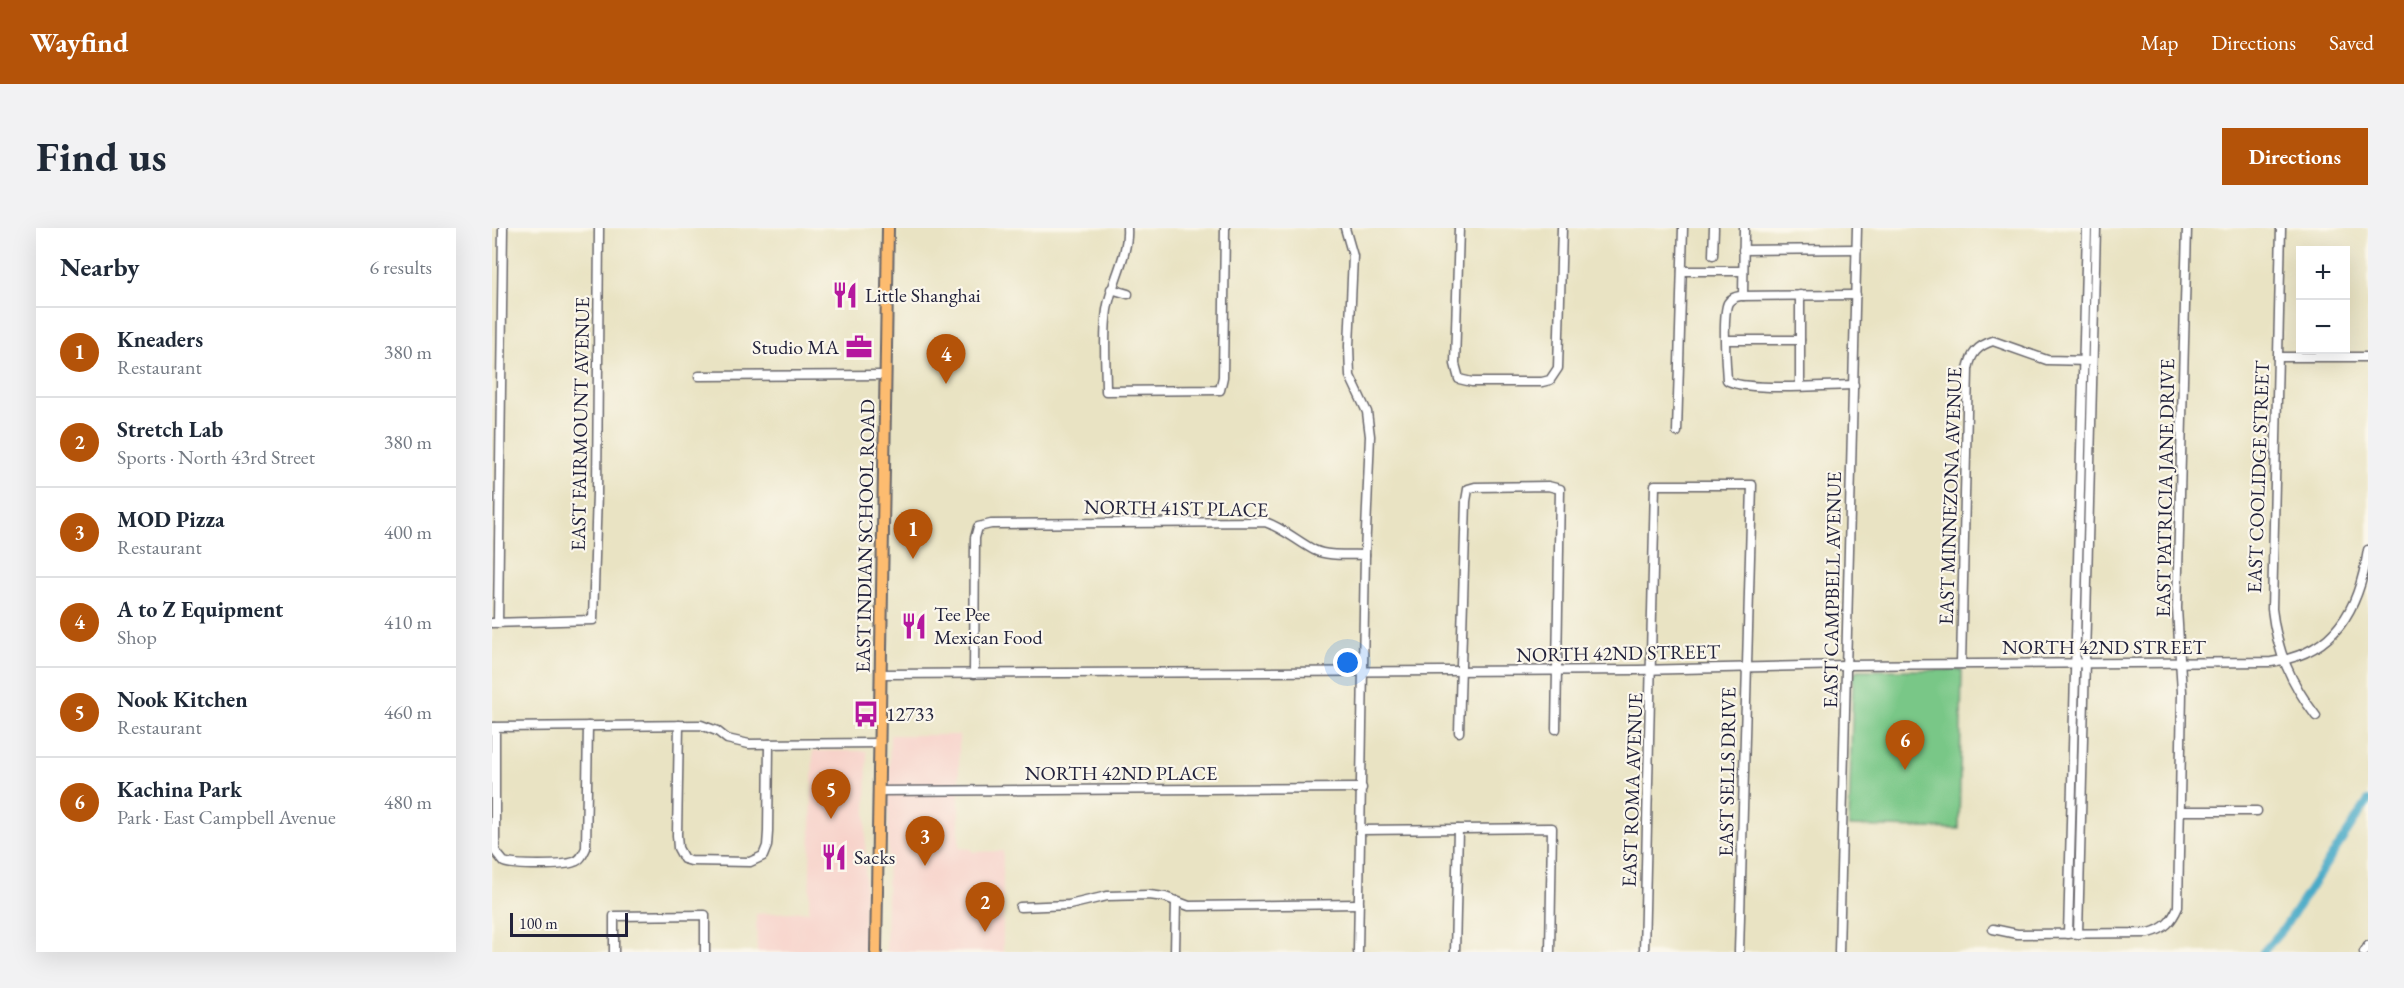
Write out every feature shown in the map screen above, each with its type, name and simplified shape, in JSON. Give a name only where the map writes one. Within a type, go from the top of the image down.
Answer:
[{"type":"main road","name":"EAST INDIAN SCHOOL ROAD","points":[[876,952],[888,228]]},
{"type":"street","points":[[495,622],[503,228]]},
{"type":"street","name":"EAST FAIRMOUNT AVENUE","points":[[495,622],[593,620],[597,494],[599,228]]},
{"type":"street","points":[[1127,228],[1126,246],[1111,289],[1106,313],[1106,391],[1221,390],[1225,228]]},
{"type":"street","points":[[1345,228],[1353,256],[1350,376],[1367,412],[1370,436],[1365,555],[1358,952]]},
{"type":"street","points":[[1459,228],[1455,364],[1459,379],[1472,382],[1542,382],[1550,380],[1558,368],[1562,228]]},
{"type":"street","points":[[1677,432],[1683,228]]},
{"type":"street","points":[[1713,255],[1714,228]]},
{"type":"street","points":[[1743,296],[1744,228]]},
{"type":"street","name":"EAST CAMPBELL AVENUE","points":[[1839,952],[1857,228]]},
{"type":"street","points":[[2087,228],[2090,301]]},
{"type":"street","points":[[2073,934],[2079,880],[2078,743],[2084,496],[2090,301],[2096,228]]},
{"type":"street","name":"EAST PATRICIA JANE DRIVE","points":[[2073,934],[2149,933],[2167,924],[2174,917],[2180,897],[2182,692],[2177,608],[2187,228]]},
{"type":"street","name":"EAST COOLIDGE STREET","points":[[2281,228],[2271,597],[2274,624],[2283,660],[2293,684],[2316,716]]},
{"type":"street","points":[[1743,250],[1857,249]]},
{"type":"street","points":[[1683,271],[1743,271]]},
{"type":"street","points":[[1111,289],[1128,294]]},
{"type":"street","points":[[1800,295],[1800,386]]},
{"type":"street","points":[[1854,385],[1732,384],[1727,380],[1726,340],[1728,304],[1734,298],[1856,295]]},
{"type":"street","points":[[1726,340],[1800,340]]},
{"type":"street","name":"EAST MINNEZONA AVENUE","points":[[1961,664],[1968,369],[1973,353],[1983,344],[1993,341],[2047,360],[2088,361]]},
{"type":"street","points":[[2278,357],[2368,357]]},
{"type":"street","points":[[699,376],[886,375]]},
{"type":"street","name":"EAST ROMA AVENUE","points":[[1644,952],[1655,485],[1752,485]]},
{"type":"street","name":"EAST SELLS DRIVE","points":[[1739,952],[1752,485]]},
{"type":"street","points":[[1459,732],[1468,489],[1548,486],[1560,489],[1556,729]]},
{"type":"street","name":"NORTH 41ST PLACE","points":[[974,674],[975,538],[978,527],[992,524],[1264,522],[1277,526],[1316,551],[1329,554],[1365,555]]},
{"type":"street","name":"NORTH 42ND STREET","points":[[881,674],[1461,671],[2283,660],[2312,649],[2343,623],[2357,598],[2368,550]]},
{"type":"street","points":[[679,725],[678,848],[684,859],[698,862],[750,862],[763,856],[767,846],[768,832],[769,744]]},
{"type":"street","points":[[588,726],[586,848],[578,861],[566,864],[531,865],[510,865],[504,862],[495,852],[494,843],[494,727],[679,725],[710,727],[727,739],[740,743],[880,743]]},
{"type":"street","points":[[2073,934],[2069,880],[2078,743]]},
{"type":"street","name":"NORTH 42ND PLACE","points":[[879,791],[1362,788]]},
{"type":"street","points":[[2181,811],[2257,811]]},
{"type":"street","points":[[1361,830],[1552,828],[1550,952]]},
{"type":"street","points":[[1455,952],[1458,829]]},
{"type":"street","points":[[2069,880],[2079,880]]},
{"type":"street","points":[[1020,907],[1069,905],[1107,896],[1138,895],[1165,897],[1189,906],[1359,904]]},
{"type":"street","points":[[1175,952],[1176,901]]},
{"type":"street","points":[[614,952],[614,916],[705,915],[705,952]]},
{"type":"street","points":[[1994,929],[2017,934],[2073,934]]},
{"type":"street","points":[[2364,952],[2368,946]]},
{"type":"shaded area","points":[[890,735],[959,735],[959,848],[972,849],[972,852],[1003,851],[1003,952],[886,952]]},
{"type":"shaded area","points":[[813,751],[867,751],[864,952],[757,952],[756,914],[809,911]]},
{"type":"green space","points":[[1858,670],[1962,670],[1959,829],[1849,826],[1853,679]]},
{"type":"waterway","points":[[2263,952],[2284,928],[2368,801]]},
{"type":"place","name":"Little Shanghai","points":[[845,295]]},
{"type":"place","name":"Studio MA","points":[[859,347]]},
{"type":"place","name":"A to Z Equipment","points":[[946,384]]},
{"type":"place","name":"Kneaders","points":[[913,559]]},
{"type":"place","name":"Tee Pee Mexican Food","points":[[914,626]]},
{"type":"place","name":"12733","points":[[866,714]]},
{"type":"place","name":"Kachina Park","points":[[1905,770]]},
{"type":"place","name":"Nook Kitchen","points":[[831,819]]},
{"type":"place","name":"Sacks","points":[[834,857]]},
{"type":"place","name":"MOD Pizza","points":[[925,866]]},
{"type":"place","name":"Stretch Lab","points":[[985,932]]}]
